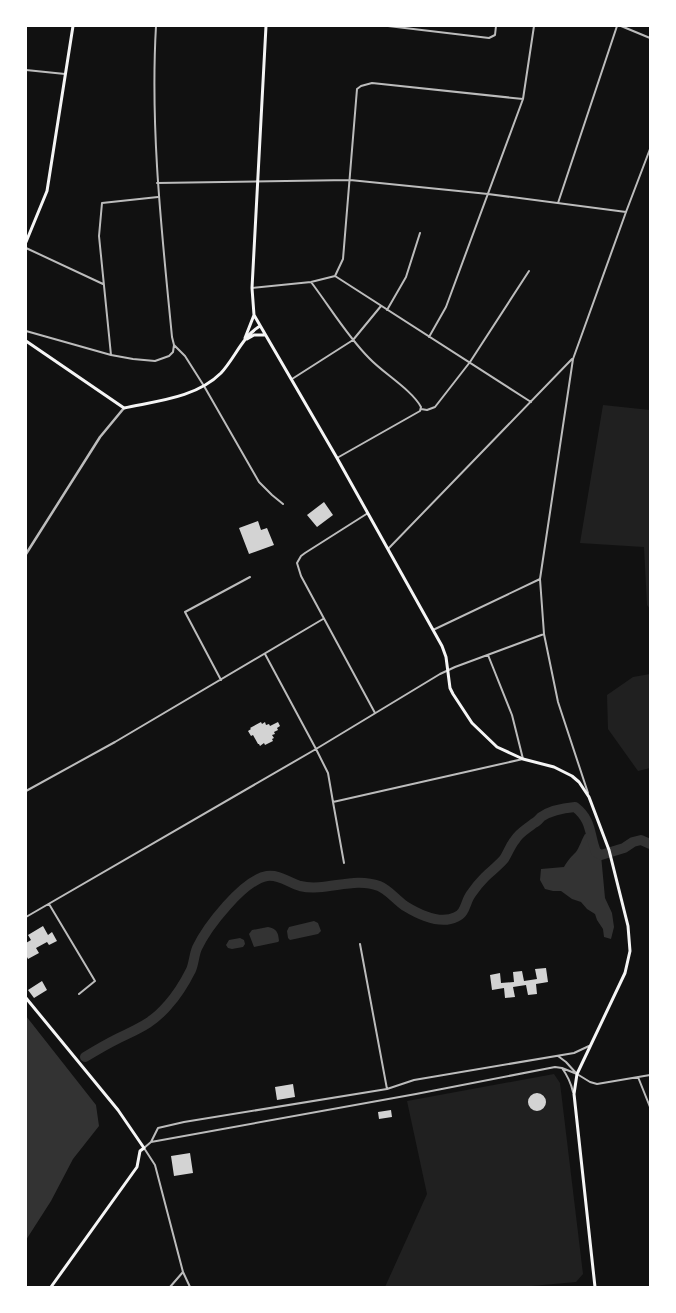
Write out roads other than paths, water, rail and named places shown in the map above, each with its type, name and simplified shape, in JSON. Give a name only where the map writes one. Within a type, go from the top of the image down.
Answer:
[{"type":"main road","points":[[26,242],[47,190],[73,26]]},
{"type":"main road","points":[[266,26],[252,288],[254,314],[264,335],[337,458],[445,651],[447,671],[453,694],[472,723],[497,747],[523,759],[554,767],[579,782],[589,797],[607,845],[614,869],[628,926],[630,951],[625,973],[577,1074],[574,1094],[595,1287]]},
{"type":"main road","points":[[244,341],[254,314]]},
{"type":"main road","points":[[26,341],[124,408],[184,394],[204,386],[223,370],[251,332],[260,326]]},
{"type":"main road","points":[[244,341],[254,335],[264,335]]},
{"type":"main road","points":[[26,998],[118,1110],[144,1148],[140,1151],[137,1167],[52,1287]]},
{"type":"street","points":[[26,331],[133,360],[155,361],[169,356],[173,352],[174,345],[157,183],[154,81],[156,26]]},
{"type":"street","points":[[388,26],[489,38],[495,35],[496,26]]},
{"type":"street","points":[[429,337],[446,307],[523,99],[534,26]]},
{"type":"street","points":[[558,203],[617,26]]},
{"type":"street","points":[[621,26],[650,38]]},
{"type":"street","points":[[26,70],[65,74]]},
{"type":"street","points":[[335,276],[343,259],[357,89],[361,86],[372,83],[523,99]]},
{"type":"street","points":[[589,797],[558,702],[544,634],[540,578],[573,359],[650,149]]},
{"type":"street","points":[[157,183],[350,180],[488,194],[626,212]]},
{"type":"street","points":[[111,355],[99,236],[102,203],[158,197]]},
{"type":"street","points":[[387,310],[406,277],[420,233]]},
{"type":"street","points":[[26,248],[103,284]]},
{"type":"street","points":[[337,458],[422,409],[427,410],[435,407],[470,362],[529,271]]},
{"type":"street","points":[[252,288],[311,282],[335,276],[531,402]]},
{"type":"street","points":[[311,282],[353,340],[370,359],[412,396],[420,404],[422,409]]},
{"type":"street","points":[[290,379],[353,340],[381,306]]},
{"type":"street","points":[[174,345],[185,356],[204,386],[259,482],[283,504]]},
{"type":"street","points":[[388,549],[573,359]]},
{"type":"street","points":[[26,554],[100,437],[124,408]]},
{"type":"street","points":[[368,513],[323,540],[301,556],[298,560],[297,566],[323,619],[375,713]]},
{"type":"street","points":[[221,680],[185,612],[250,577]]},
{"type":"street","points":[[433,630],[540,578]]},
{"type":"street","points":[[26,791],[115,742],[323,619]]},
{"type":"street","points":[[26,917],[316,749],[447,671],[544,634]]},
{"type":"street","points":[[265,654],[328,773],[344,862]]},
{"type":"street","points":[[333,802],[523,759],[512,715],[488,655]]},
{"type":"street","points":[[48,904],[95,981],[79,994]]},
{"type":"street","points":[[360,944],[386,1088]]},
{"type":"street","points":[[190,1287],[183,1272],[155,1165],[144,1148],[151,1142],[158,1128],[184,1122],[386,1088],[414,1080],[558,1056],[578,1052],[589,1046]]},
{"type":"street","points":[[558,1056],[577,1074]]},
{"type":"street","points":[[151,1142],[416,1094],[551,1067],[562,1068],[577,1074],[590,1082],[598,1084],[650,1075]]},
{"type":"street","points":[[562,1068],[569,1079],[574,1094]]},
{"type":"street","points":[[638,1077],[650,1106]]},
{"type":"street","points":[[170,1287],[183,1272]]},
{"type":"waterway","points":[[85,1057],[144,1026],[162,1012],[181,988],[192,967],[197,948],[209,928],[237,895],[258,879],[267,876],[276,876],[296,885],[310,887],[350,883],[369,883],[383,888],[405,906],[416,912],[429,918],[443,920],[456,917],[462,913],[474,890],[504,859],[519,835],[541,817],[553,811],[575,807],[587,822],[596,852],[601,855],[624,848],[633,842],[641,840],[650,844]]}]
